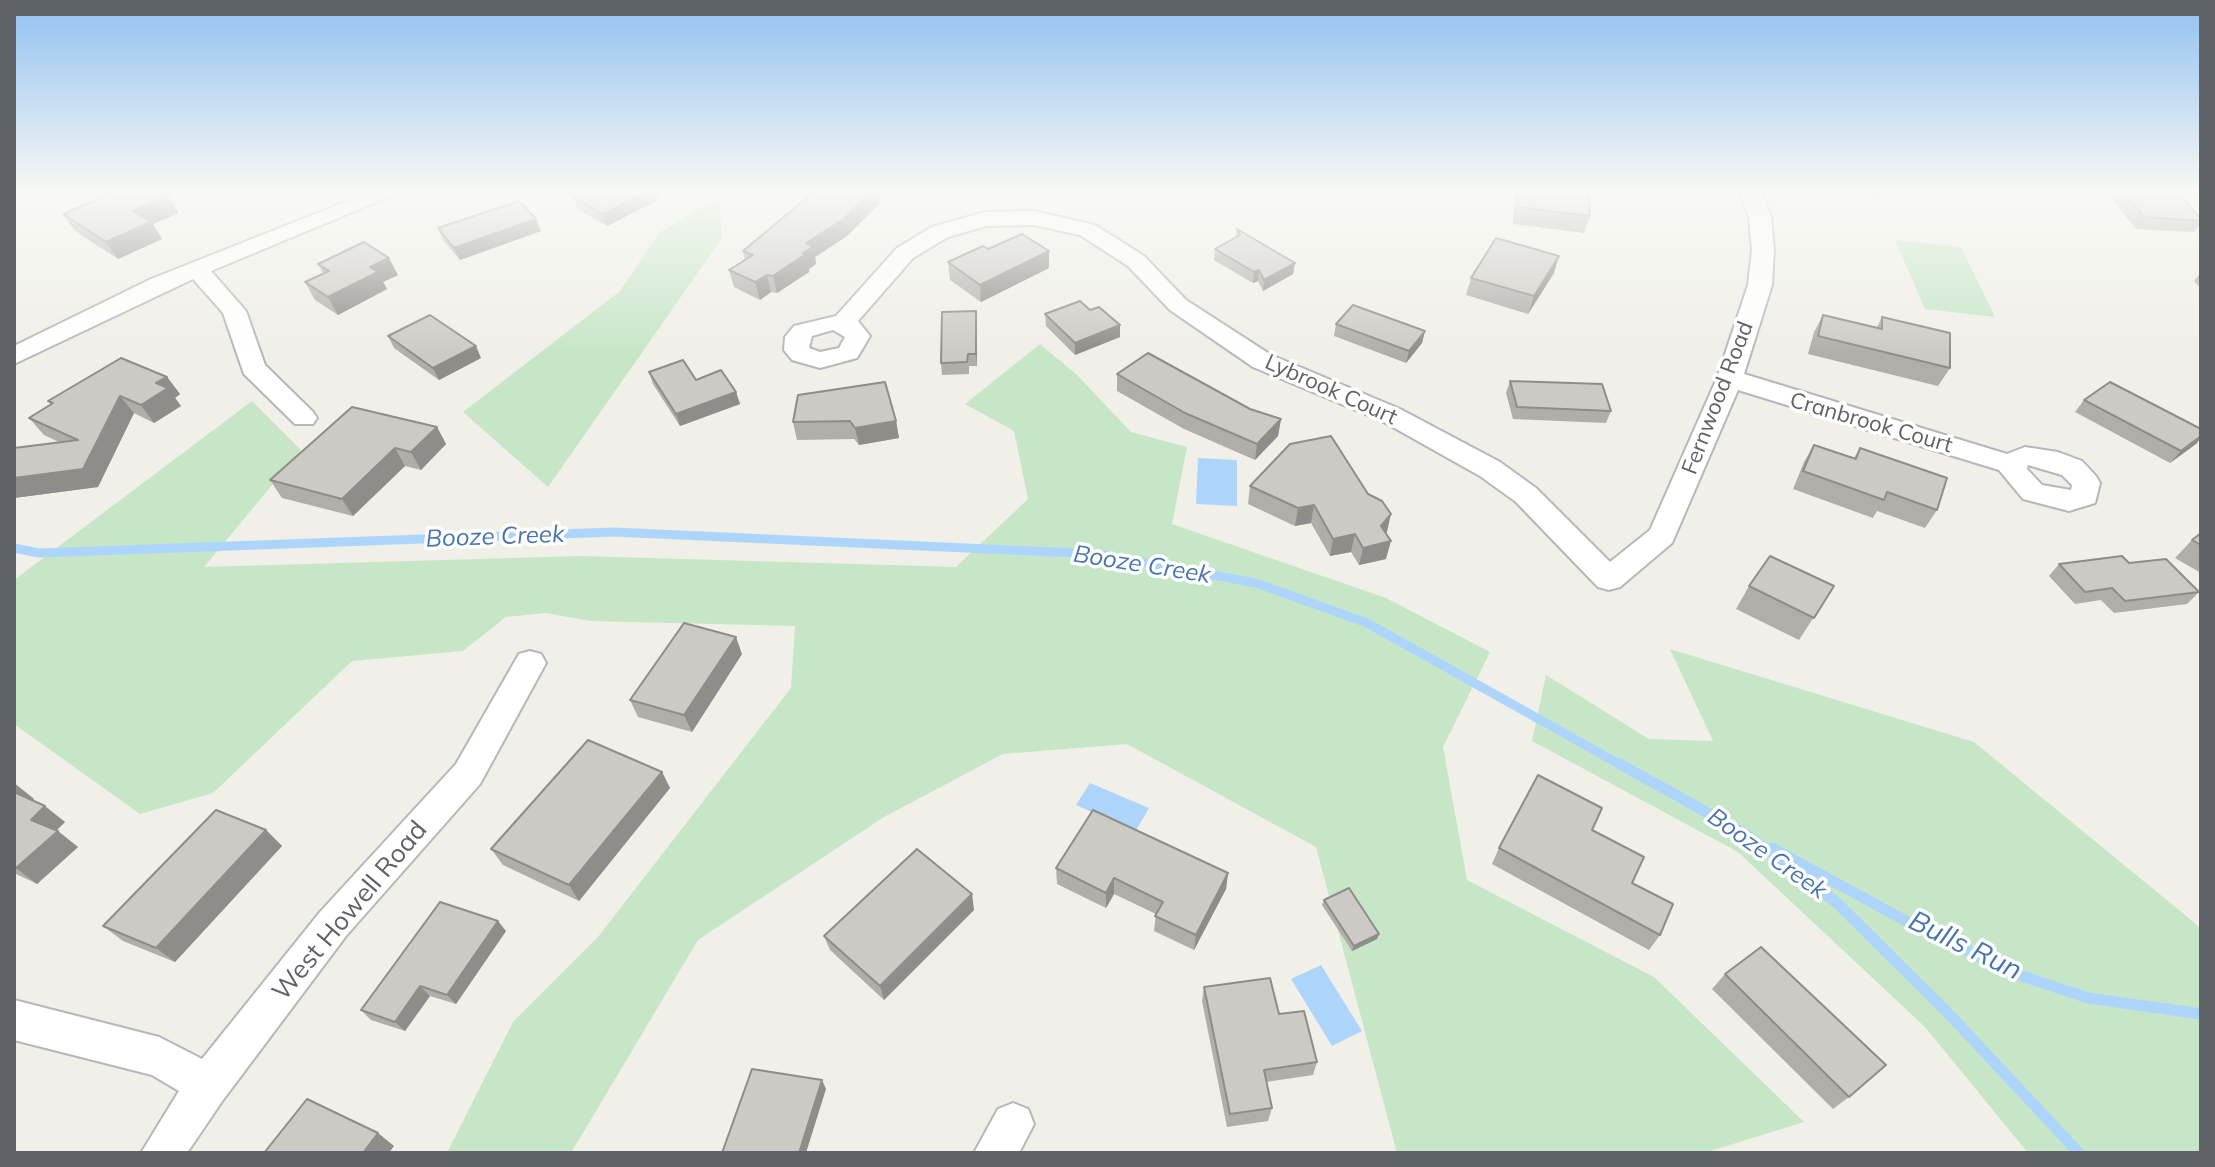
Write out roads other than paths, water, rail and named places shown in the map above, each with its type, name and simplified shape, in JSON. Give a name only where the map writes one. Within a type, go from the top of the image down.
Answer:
[{"type":"street","points":[[14,356],[64,329],[256,245]]},
{"type":"street","name":"Lybrook Court","points":[[842,324],[905,253],[918,245]]},
{"type":"street","name":"Lybrook Court","points":[[1111,245],[1136,261],[1178,305],[1262,361],[1391,415],[1490,469],[1526,495],[1609,579]]},
{"type":"street","name":"Fernwood Road","points":[[1609,579],[1662,536],[1730,378],[1760,285],[1761,245]]},
{"type":"street","points":[[197,269],[234,311],[253,368],[304,418]]},
{"type":"street","name":"Cranbrook Court","points":[[1730,378],[1779,396],[2013,465]]},
{"type":"street","name":"West Howell Road","points":[[162,1153],[208,1085],[333,924],[468,774],[530,663]]},
{"type":"street","points":[[14,1020],[159,1057],[208,1085]]},
{"type":"water","points":[[1198,458],[1237,460],[1237,506],[1196,504]]},
{"type":"water","points":[[1090,783],[1149,808],[1135,832],[1076,805]]},
{"type":"water","points":[[1321,965],[1362,1031],[1332,1046],[1291,979]]},
{"type":"waterway","name":"Booze Creek","points":[[14,548],[39,553],[614,532],[1098,554],[1256,583],[1367,623],[1621,765]]},
{"type":"waterway","name":"Booze Creek","points":[[1618,763],[1744,833],[1836,902],[1949,1014],[2079,1153]]},
{"type":"waterway","name":"Bulls Run","points":[[1772,848],[1908,922],[2013,973],[2088,998],[2201,1014]]}]
